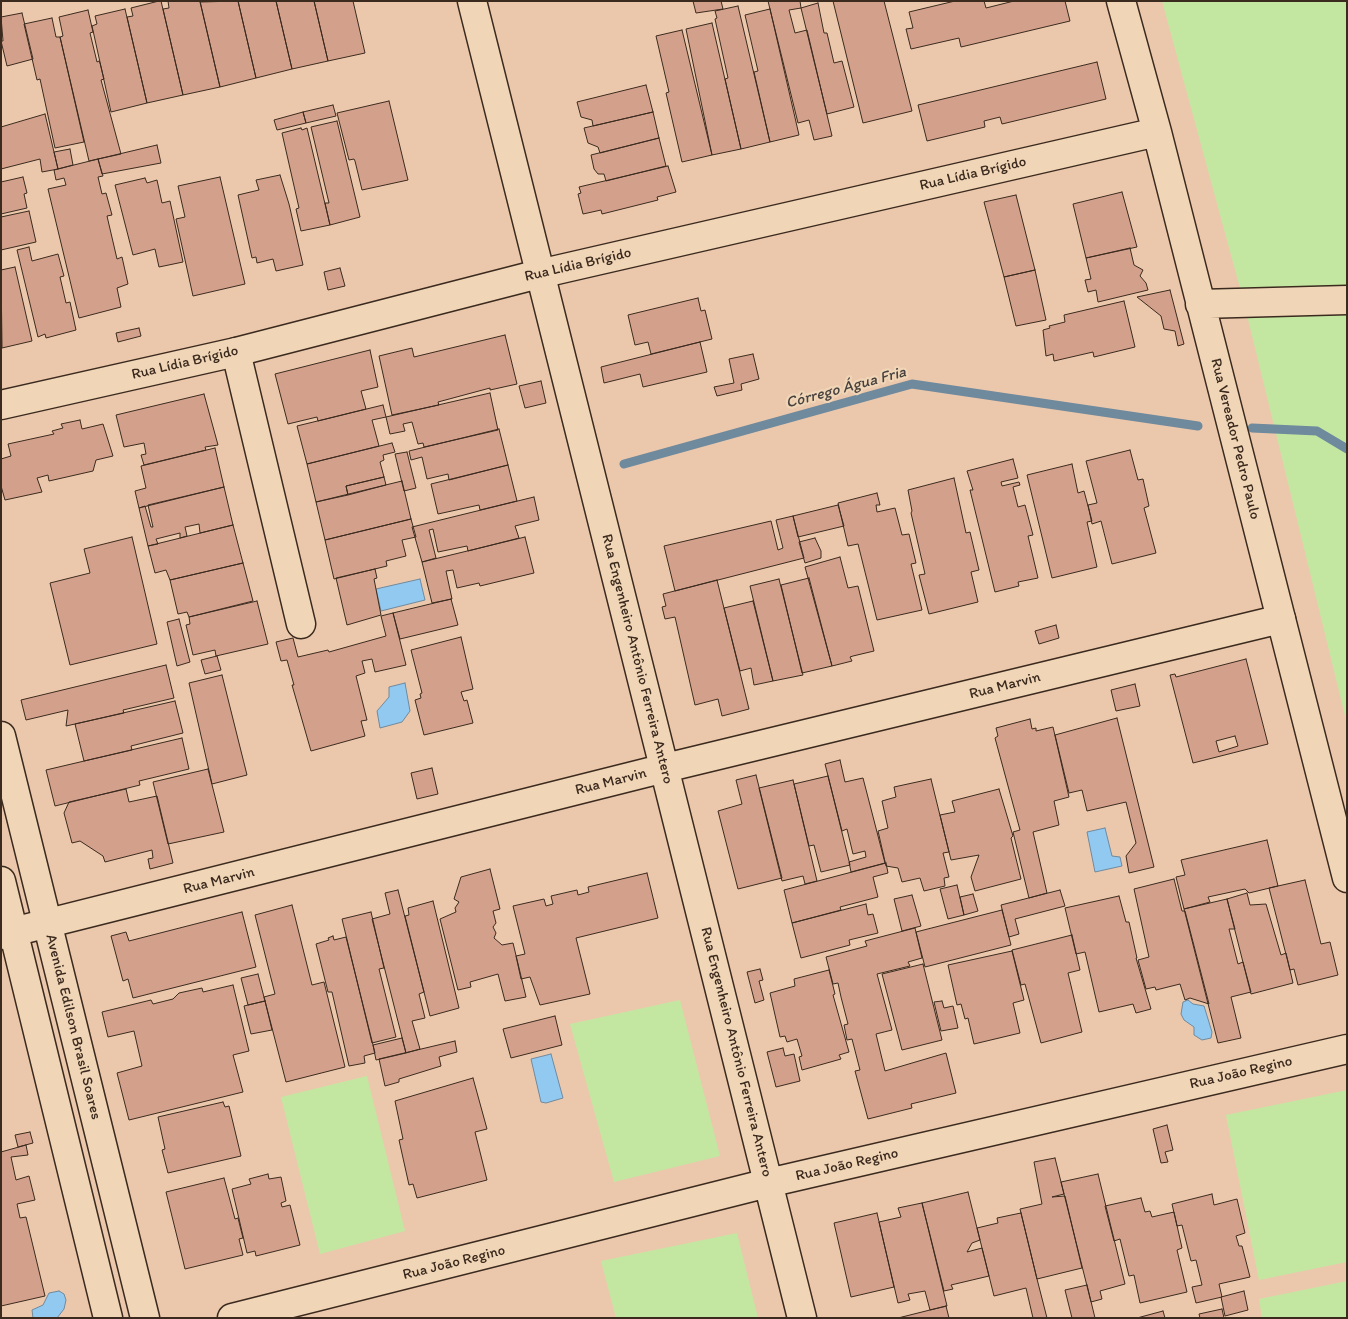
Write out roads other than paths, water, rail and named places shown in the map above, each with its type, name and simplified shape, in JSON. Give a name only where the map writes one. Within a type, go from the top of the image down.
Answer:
[{"type":"street","name":"Rua Engenheiro Antônio Ferreira Antero","points":[[472,1],[802,1318]]},
{"type":"street","name":"Rua Vereador Pedro Paulo","points":[[1121,1],[1157,132],[1347,878]]},
{"type":"street","name":"Rua Lídia Brígido","points":[[1,405],[236,352],[539,274],[1157,132]]},
{"type":"street","points":[[1200,304],[1347,300]]},
{"type":"street","points":[[236,352],[301,624]]},
{"type":"street","name":"Rua Marvin","points":[[8,934],[665,768],[1281,619]]},
{"type":"street","name":"Avenida Edilson Brasil Soares","points":[[1,736],[145,1318]]},
{"type":"street","points":[[1,881],[8,934],[108,1318]]},
{"type":"street","name":"Rua João Regino","points":[[232,1318],[768,1183],[1347,1049]]},
{"type":"water","points":[[420,579],[425,600],[381,611],[376,589]]},
{"type":"water","points":[[405,683],[410,711],[402,722],[380,728],[377,711],[389,697],[389,687]]},
{"type":"water","points":[[1105,828],[1112,856],[1120,857],[1122,866],[1095,872],[1087,832]]},
{"type":"water","points":[[1188,1000],[1193,1004],[1204,1006],[1212,1032],[1211,1038],[1202,1040],[1194,1035],[1194,1027],[1184,1020],[1181,1014],[1183,1002]]},
{"type":"water","points":[[551,1054],[563,1098],[546,1103],[541,1102],[531,1059]]},
{"type":"water","points":[[59,1291],[64,1294],[66,1300],[64,1309],[57,1318],[33,1318],[32,1310],[43,1305],[49,1293]]},
{"type":"waterway","name":"Córrego Água Fria","points":[[624,464],[912,384],[1198,426]]},
{"type":"waterway","name":"Córrego Água Fria","points":[[1252,428],[1317,431],[1347,449]]}]
